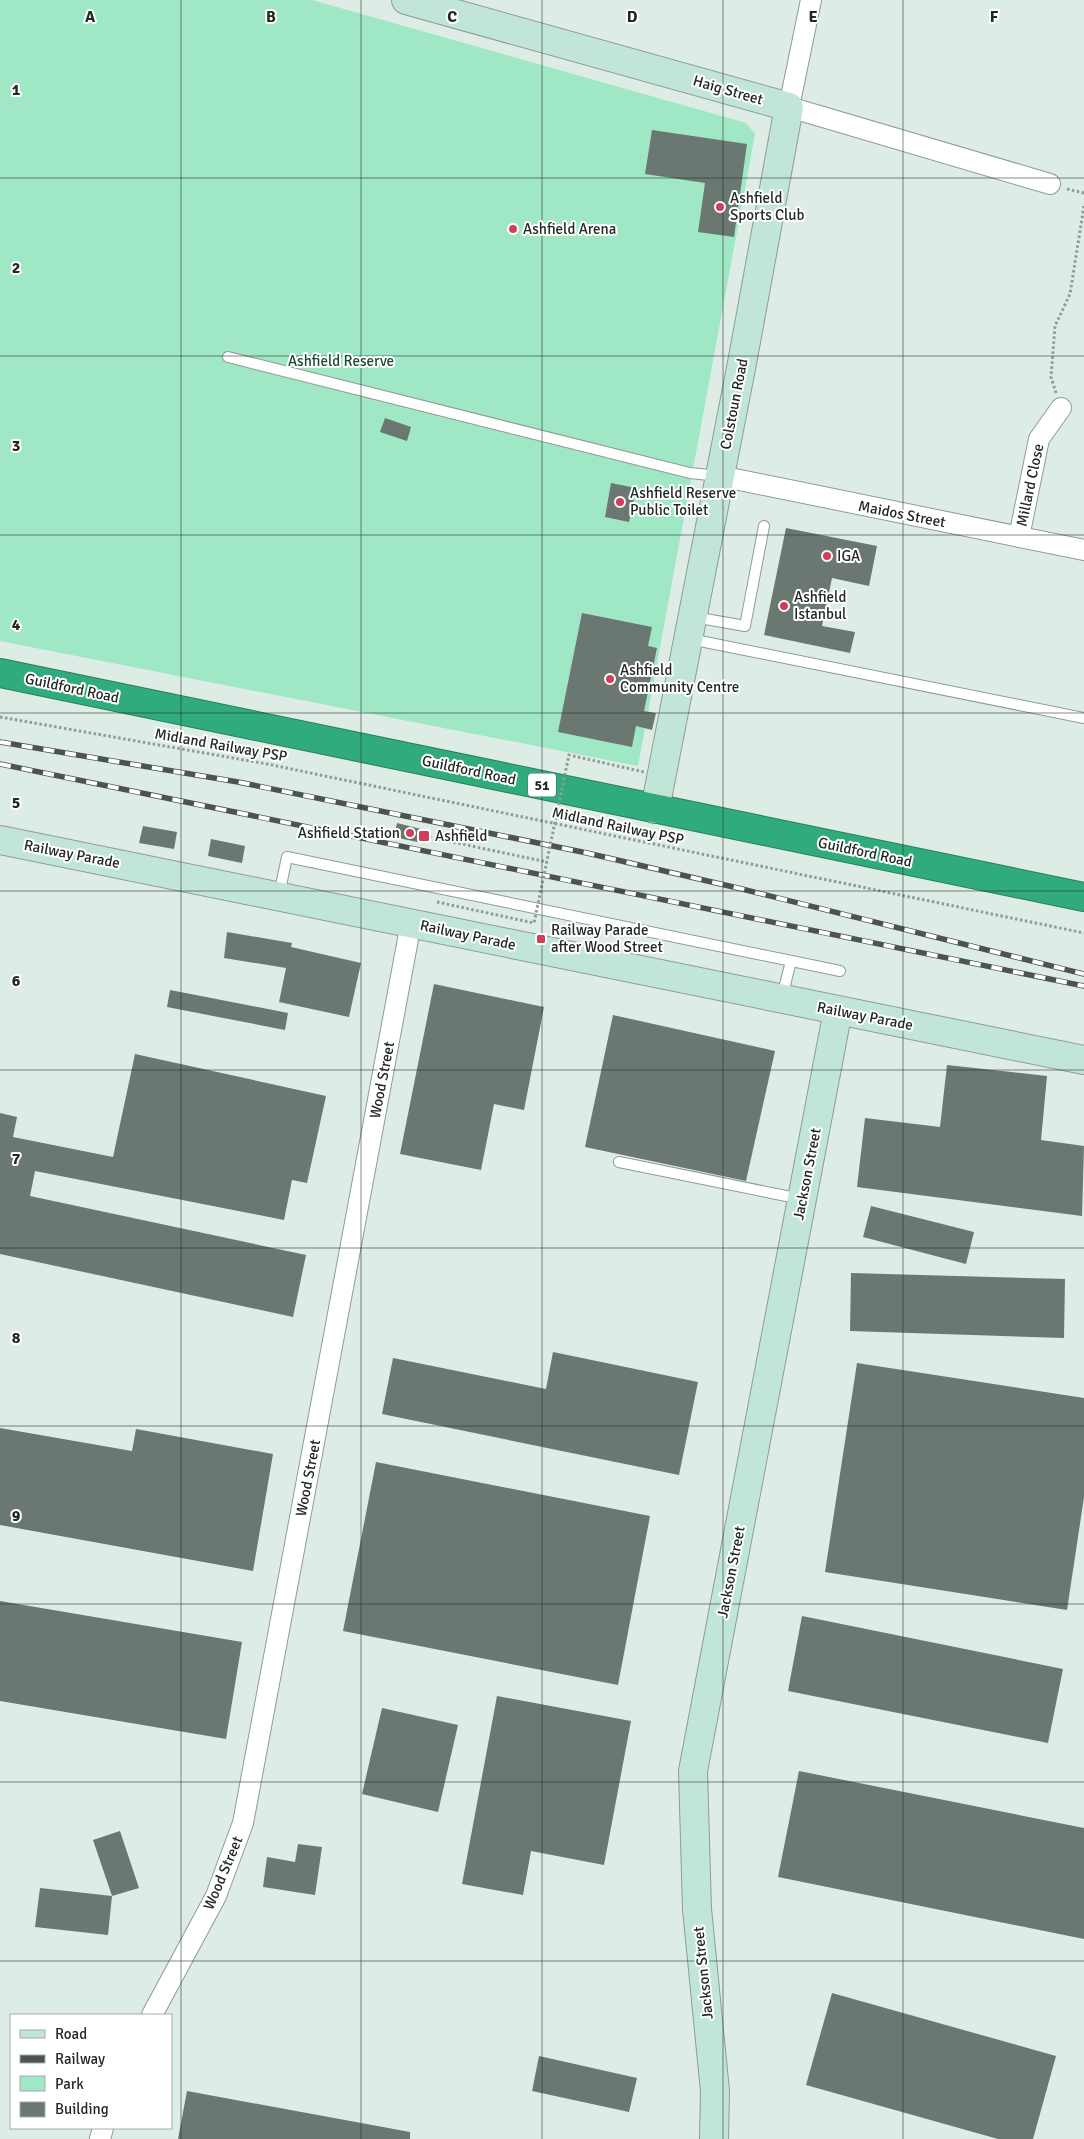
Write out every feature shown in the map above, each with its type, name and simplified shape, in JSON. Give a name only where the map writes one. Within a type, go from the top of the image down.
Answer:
[{"type":"highway","name":"Guildford Road","points":[[0,673],[1084,897]]},
{"type":"street","name":"Haig Street","points":[[406,0],[789,106],[1050,184]]},
{"type":"street","name":"Colstoun Road","points":[[655,809],[789,106],[811,0]]},
{"type":"street","name":"Millard Close","points":[[1019,537],[1039,439],[1061,408]]},
{"type":"street","name":"Maidos Street","points":[[720,476],[1084,550]]},
{"type":"street","name":"Railway Parade","points":[[0,840],[1084,1060]]},
{"type":"street","name":"Wood Street","points":[[153,2014],[216,1896],[244,1823],[411,923]]},
{"type":"street","name":"Jackson Street","points":[[714,2139],[715,2091],[697,1909],[694,1771],[838,1010]]},
{"type":"lane","points":[[228,357],[690,473],[720,476]]},
{"type":"lane","points":[[691,628],[745,626],[764,526]]},
{"type":"lane","points":[[691,628],[1084,718]]},
{"type":"lane","points":[[279,896],[287,857],[840,971]]},
{"type":"lane","points":[[782,998],[791,961]]},
{"type":"lane","points":[[619,1162],[802,1199]]},
{"type":"path","points":[[1061,408],[1052,377],[1055,326],[1070,294],[1084,206]]},
{"type":"path","name":"Midland Railway PSP","points":[[0,717],[276,766],[1084,933]]},
{"type":"path","points":[[438,902],[534,923],[569,756],[644,772]]},
{"type":"path","points":[[424,836],[547,862]]},
{"type":"green space","name":"Ashfield Reserve","points":[[0,0],[312,0],[746,123],[755,134],[638,766],[0,641]]},
{"type":"building","name":"Ashfield Sports Club","points":[[652,130],[747,144],[734,237],[698,232],[705,183],[645,174]]},
{"type":"building","points":[[385,418],[411,427],[407,441],[380,432]]},
{"type":"building","name":"Ashfield Reserve Public Toilet","points":[[611,483],[636,488],[629,522],[605,517]]},
{"type":"building","points":[[786,528],[877,546],[869,586],[832,578],[822,626],[855,632],[850,653],[764,635]]},
{"type":"building","name":"Ashfield Community Centre","points":[[582,613],[652,627],[648,646],[657,648],[644,711],[656,713],[652,730],[636,726],[632,747],[558,732]]},
{"type":"building","name":"Ashfield Station","points":[[397,823],[425,830],[422,843],[394,837]]},
{"type":"building","points":[[143,826],[177,832],[174,849],[139,843]]},
{"type":"building","points":[[211,839],[245,846],[242,863],[208,856]]},
{"type":"building","points":[[227,932],[292,943],[291,947],[361,963],[349,1017],[279,1002],[286,968],[224,958]]},
{"type":"building","points":[[434,984],[544,1007],[524,1110],[494,1104],[481,1170],[400,1154]]},
{"type":"building","points":[[170,990],[288,1013],[285,1030],[167,1007]]},
{"type":"building","points":[[613,1015],[775,1051],[746,1181],[585,1147]]},
{"type":"building","points":[[135,1054],[326,1096],[307,1183],[292,1180],[284,1220],[35,1171],[30,1196],[306,1255],[293,1317],[0,1254],[0,1113],[17,1117],[13,1137],[113,1157]]},
{"type":"building","points":[[947,1065],[1047,1076],[1041,1140],[1084,1146],[1082,1216],[857,1187],[865,1118],[940,1127]]},
{"type":"building","points":[[871,1206],[974,1232],[966,1264],[863,1237]]},
{"type":"building","points":[[851,1273],[1065,1279],[1064,1338],[850,1331]]},
{"type":"building","points":[[553,1352],[698,1382],[679,1475],[382,1414],[393,1358],[546,1389]]},
{"type":"building","points":[[857,1363],[1084,1398],[1084,1497],[1067,1610],[825,1572]]},
{"type":"building","points":[[0,1428],[132,1451],[136,1429],[273,1454],[253,1571],[0,1525]]},
{"type":"building","points":[[376,1462],[650,1516],[618,1685],[343,1631]]},
{"type":"building","points":[[0,1601],[242,1642],[226,1739],[0,1701]]},
{"type":"building","points":[[802,1616],[1063,1669],[1048,1743],[788,1691]]},
{"type":"building","points":[[497,1696],[631,1721],[604,1865],[531,1851],[523,1895],[462,1884]]},
{"type":"building","points":[[382,1708],[458,1725],[438,1812],[362,1794]]},
{"type":"building","points":[[799,1771],[1084,1828],[1084,1939],[778,1877]]},
{"type":"building","points":[[120,1831],[139,1888],[112,1896],[93,1840]]},
{"type":"building","points":[[298,1844],[322,1847],[315,1895],[263,1887],[267,1857],[295,1862]]},
{"type":"building","points":[[40,1888],[112,1896],[108,1935],[35,1927]]},
{"type":"building","points":[[832,1993],[1056,2056],[1033,2139],[998,2139],[806,2085]]},
{"type":"building","points":[[539,2056],[637,2078],[629,2112],[532,2091]]},
{"type":"building","points":[[187,2091],[410,2132],[410,2139],[178,2139]]},
{"type":"railway","points":[[0,742],[238,782],[587,853],[742,889],[1084,974]]},
{"type":"railway","points":[[0,764],[1084,986]]},
{"type":"place","name":"Ashfield Sports Club","points":[[720,207]]},
{"type":"place","name":"Ashfield Arena","points":[[513,229]]},
{"type":"place","name":"Ashfield Reserve Public Toilet","points":[[620,502]]},
{"type":"place","name":"IGA","points":[[827,556]]},
{"type":"place","name":"Ashfield Istanbul","points":[[784,606]]},
{"type":"place","name":"Ashfield Community Centre","points":[[610,679]]},
{"type":"place","name":"Ashfield Station","points":[[410,833]]},
{"type":"place","name":"Ashfield","points":[[424,836]]},
{"type":"place","name":"Railway Parade after Wood Street","points":[[541,939]]}]
